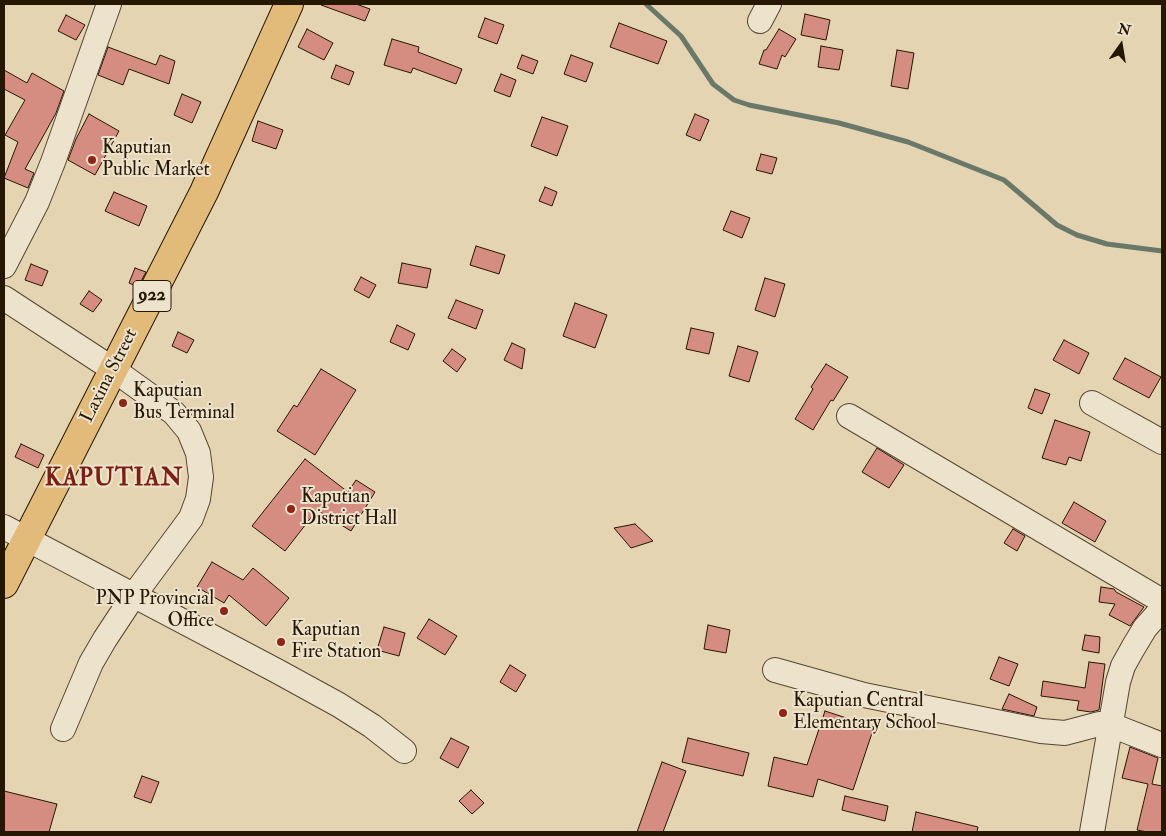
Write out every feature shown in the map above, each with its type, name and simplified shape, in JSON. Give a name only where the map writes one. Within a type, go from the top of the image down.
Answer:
[{"type":"main road","name":"Laxina Street","points":[[4,584],[15,533],[114,370],[204,192],[290,4]]},
{"type":"street","points":[[4,266],[37,202],[109,4]]},
{"type":"street","points":[[4,298],[114,370],[174,413],[189,431],[198,453],[201,477],[198,499],[191,518],[134,595],[91,663],[63,730]]},
{"type":"street","points":[[1092,403],[1162,442]]},
{"type":"street","points":[[849,416],[1162,600]]},
{"type":"street","points":[[15,533],[339,705],[372,726],[404,751]]},
{"type":"street","points":[[1092,832],[1118,682],[1123,666],[1145,628],[1162,609]]},
{"type":"street","points":[[774,670],[864,694],[1042,731],[1065,733],[1099,724],[1111,725],[1162,745]]},
{"type":"building","points":[[322,4],[356,4],[370,9],[365,21]]},
{"type":"building","points":[[805,14],[830,20],[826,40],[801,35]]},
{"type":"building","points":[[66,15],[85,25],[76,40],[58,31]]},
{"type":"building","points":[[485,18],[504,25],[497,44],[478,37]]},
{"type":"building","points":[[619,23],[667,41],[658,64],[610,47]]},
{"type":"building","points":[[307,29],[333,43],[324,60],[298,47]]},
{"type":"building","points":[[779,29],[796,39],[785,57],[782,55],[777,69],[759,64],[764,50],[766,50]]},
{"type":"building","points":[[392,39],[419,47],[418,52],[462,69],[456,84],[413,68],[411,73],[384,65]]},
{"type":"building","points":[[821,46],[843,50],[839,70],[818,67]]},
{"type":"building","points":[[108,47],[156,65],[160,55],[175,61],[169,84],[129,69],[123,85],[98,75]]},
{"type":"building","points":[[897,50],[914,53],[908,89],[891,86]]},
{"type":"building","points":[[522,55],[538,61],[533,74],[517,68]]},
{"type":"building","points":[[571,55],[593,63],[586,82],[564,74]]},
{"type":"building","points":[[336,65],[354,72],[349,85],[331,78]]},
{"type":"building","points":[[4,70],[27,83],[32,73],[64,91],[56,113],[25,169],[34,173],[28,188],[4,178],[18,142],[5,135],[25,100],[4,89]]},
{"type":"building","points":[[501,74],[516,80],[510,97],[494,91]]},
{"type":"building","points":[[182,94],[201,102],[192,123],[174,115]]},
{"type":"building","points":[[89,114],[119,131],[95,175],[68,160]]},
{"type":"building","points":[[695,114],[709,120],[700,141],[686,135]]},
{"type":"building","points":[[542,117],[568,126],[557,156],[531,146]]},
{"type":"building","points":[[258,121],[283,130],[276,149],[252,141]]},
{"type":"building","points":[[761,154],[777,158],[772,174],[756,170]]},
{"type":"building","points":[[545,187],[557,192],[552,206],[539,201]]},
{"type":"building","points":[[114,192],[147,206],[139,226],[105,211]]},
{"type":"building","points":[[731,211],[750,218],[742,238],[723,230]]},
{"type":"building","points":[[476,246],[505,255],[499,274],[470,265]]},
{"type":"building","points":[[402,263],[431,269],[427,288],[398,283]]},
{"type":"building","points":[[31,264],[48,271],[42,286],[25,280]]},
{"type":"building","points":[[135,268],[146,272],[138,287],[129,283]]},
{"type":"building","points":[[361,277],[376,285],[369,298],[354,290]]},
{"type":"building","points":[[765,278],[785,284],[775,317],[755,310]]},
{"type":"building","points":[[89,291],[102,300],[93,312],[80,304]]},
{"type":"building","points":[[456,300],[483,310],[476,329],[448,318]]},
{"type":"building","points":[[575,303],[607,315],[595,348],[563,336]]},
{"type":"building","points":[[397,325],[415,334],[408,350],[390,342]]},
{"type":"building","points":[[691,328],[714,333],[709,354],[686,349]]},
{"type":"building","points":[[178,332],[194,340],[187,353],[172,346]]},
{"type":"building","points":[[1064,340],[1089,353],[1079,374],[1053,360]]},
{"type":"building","points":[[512,343],[525,349],[522,369],[504,360]]},
{"type":"building","points":[[738,346],[758,352],[749,382],[729,376]]},
{"type":"building","points":[[452,349],[466,359],[457,372],[443,361]]},
{"type":"building","points":[[1125,358],[1161,377],[1149,398],[1113,379]]},
{"type":"building","points":[[826,364],[848,377],[833,401],[831,400],[813,430],[795,419],[813,389],[811,387]]},
{"type":"building","points":[[321,369],[356,390],[315,455],[277,431],[294,405],[297,407]]},
{"type":"building","points":[[1035,389],[1050,394],[1042,414],[1028,408]]},
{"type":"building","points":[[1055,420],[1090,432],[1081,461],[1069,457],[1066,465],[1042,458]]},
{"type":"building","points":[[21,444],[44,455],[38,468],[15,457]]},
{"type":"building","points":[[877,448],[904,465],[889,488],[862,472]]},
{"type":"building","name":"Kaputian District Hall","points":[[305,459],[348,492],[356,480],[375,492],[351,531],[317,510],[285,551],[252,526]]},
{"type":"building","points":[[1074,502],[1106,521],[1095,542],[1062,523]]},
{"type":"building","points":[[635,524],[653,541],[631,548],[614,528]]},
{"type":"building","points":[[1013,529],[1025,536],[1017,551],[1004,543]]},
{"type":"building","points":[[212,562],[243,580],[253,568],[289,598],[266,626],[229,595],[224,603],[197,587]]},
{"type":"building","points":[[1101,587],[1114,589],[1116,592],[1144,607],[1130,626],[1109,615],[1115,604],[1099,602]]},
{"type":"building","points":[[429,619],[457,636],[445,655],[417,638]]},
{"type":"building","points":[[708,625],[730,630],[726,653],[704,649]]},
{"type":"building","points":[[384,627],[405,633],[399,656],[377,650]]},
{"type":"building","points":[[1085,635],[1100,637],[1099,653],[1082,650]]},
{"type":"building","points":[[999,657],[1018,664],[1009,686],[990,679]]},
{"type":"building","points":[[1089,662],[1105,664],[1099,710],[1091,712],[1077,710],[1079,701],[1041,696],[1043,681],[1085,688]]},
{"type":"building","points":[[510,665],[526,675],[516,692],[500,682]]},
{"type":"building","points":[[1009,694],[1037,707],[1034,716],[1002,709]]},
{"type":"building","points":[[825,711],[874,727],[853,790],[818,779],[813,797],[768,786],[774,757],[807,765]]},
{"type":"building","points":[[451,738],[469,747],[458,768],[440,758]]},
{"type":"building","points":[[688,738],[749,753],[743,776],[682,762]]},
{"type":"building","points":[[1130,747],[1158,758],[1152,784],[1162,786],[1162,832],[1137,830],[1148,784],[1122,778]]},
{"type":"building","points":[[662,762],[686,771],[663,832],[637,832]]},
{"type":"building","points":[[142,776],[159,782],[151,803],[134,797]]},
{"type":"building","points":[[471,790],[484,803],[472,814],[459,801]]},
{"type":"building","points":[[4,791],[57,804],[49,832],[4,832]]},
{"type":"building","points":[[845,796],[888,806],[885,821],[842,810]]},
{"type":"building","points":[[916,812],[978,827],[977,832],[912,832]]},
{"type":"waterway","points":[[646,4],[681,36],[713,84],[734,100],[749,105],[839,123],[908,142],[1004,180],[1057,225],[1077,235],[1107,244],[1162,251]]},
{"type":"place","name":"Kaputian Public Market","points":[[92,160]]},
{"type":"place","name":"Kaputian Bus Terminal","points":[[123,403]]},
{"type":"place","name":"Kaputian District Hall","points":[[291,509]]},
{"type":"place","name":"PNP Provincial Office","points":[[224,611]]},
{"type":"place","name":"Kaputian Fire Station","points":[[281,642]]},
{"type":"place","name":"Kaputian Central Elementary School","points":[[783,713]]},
{"type":"district","name":"KAPUTIAN","points":[[114,480]]}]
